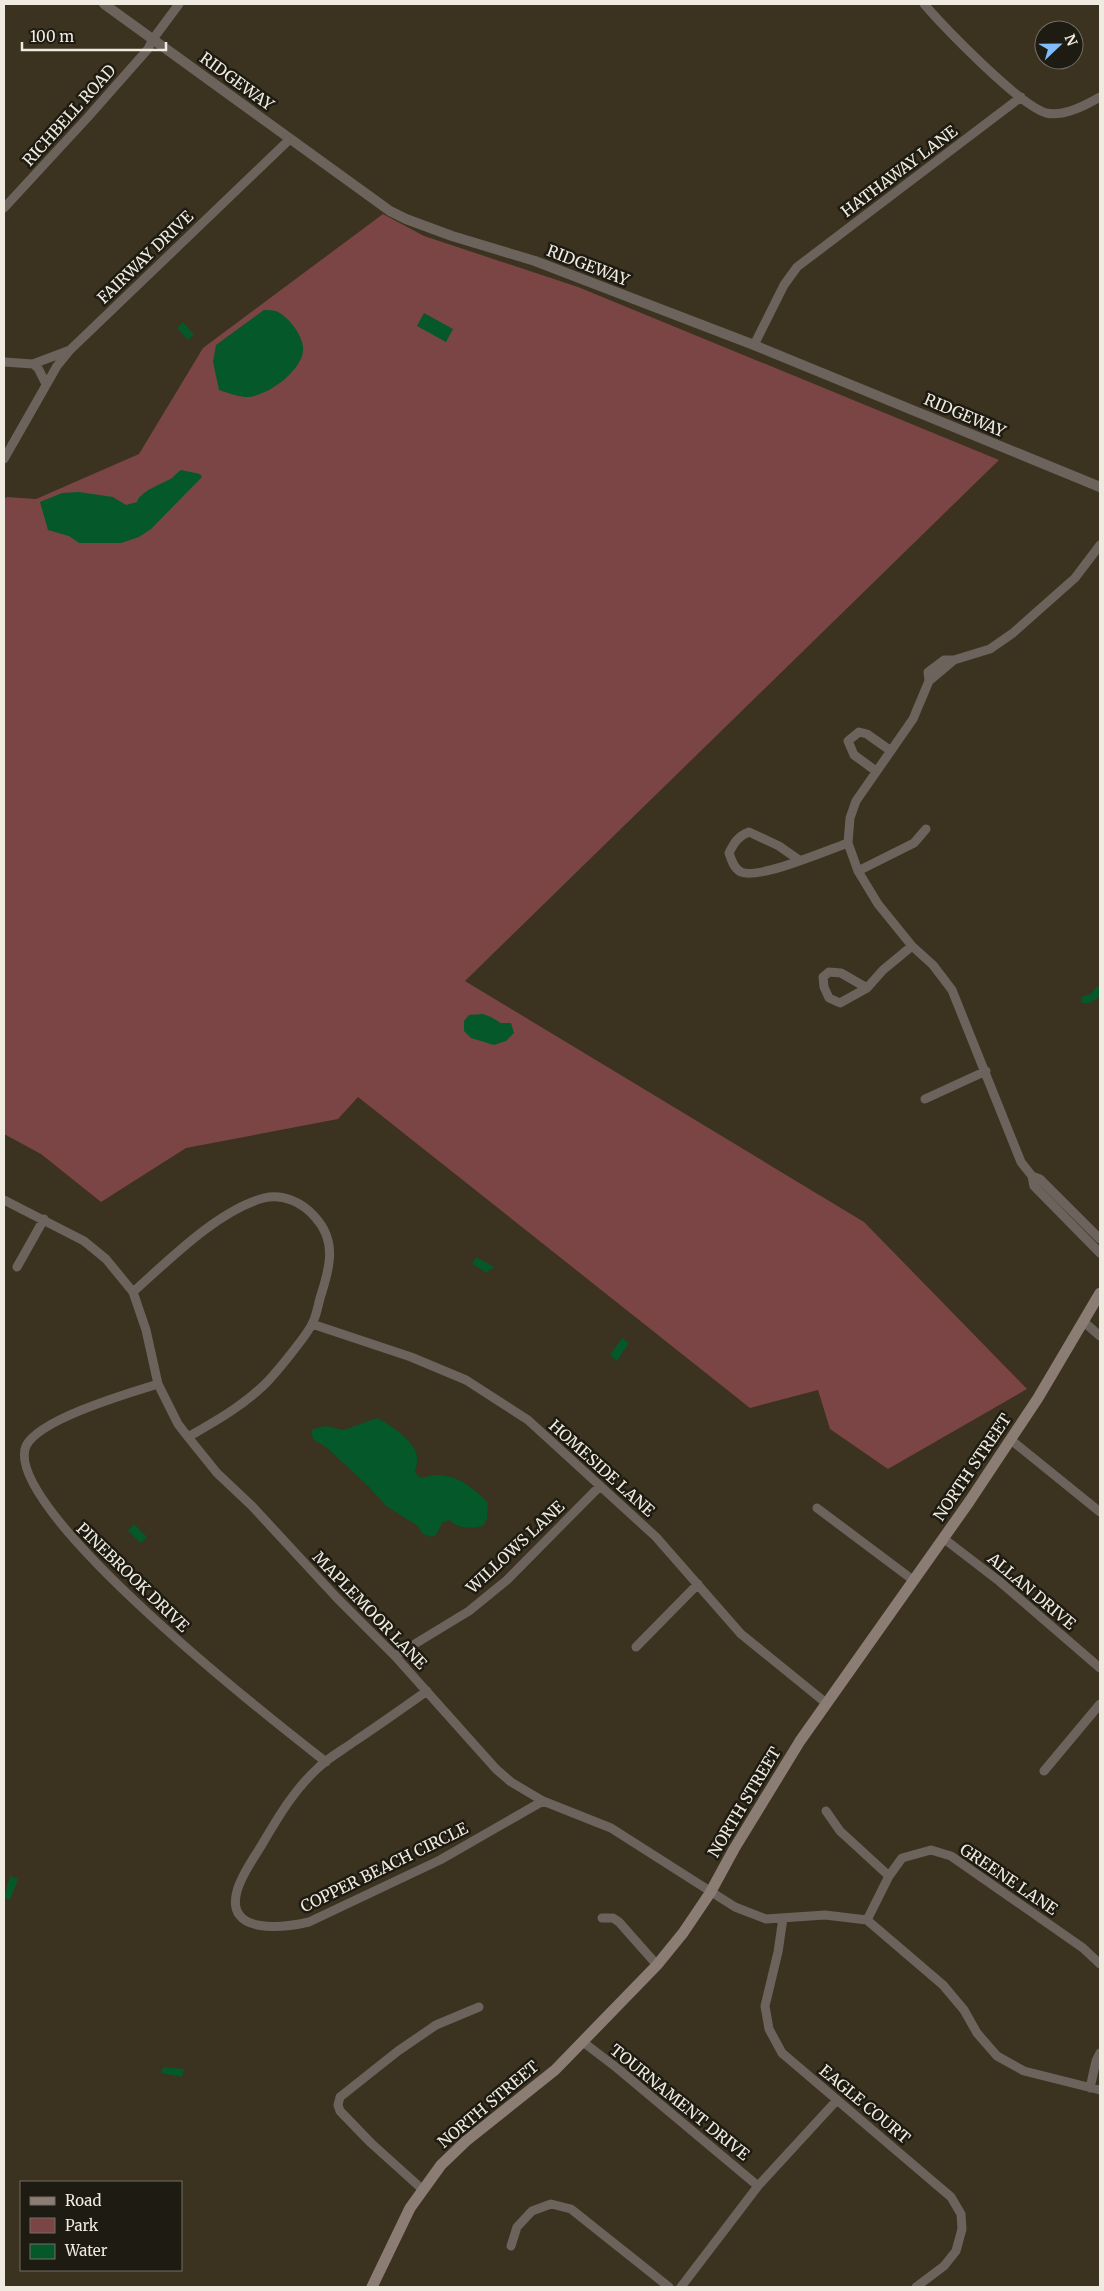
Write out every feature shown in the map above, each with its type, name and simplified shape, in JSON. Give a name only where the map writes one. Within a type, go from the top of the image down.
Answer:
[{"type":"main road","name":"NORTH STREET","points":[[372,2287],[410,2208],[441,2164],[466,2141],[555,2070],[657,1964],[683,1933],[710,1893],[734,1849],[795,1749],[1011,1440],[1100,1293]]},
{"type":"street","name":"RIDGEWAY","points":[[104,4],[390,211],[406,219],[452,236],[534,261],[754,345],[1100,487]]},
{"type":"street","name":"RICHBELL ROAD","points":[[4,208],[148,49],[152,39],[179,4]]},
{"type":"street","points":[[925,4],[968,50],[1021,97],[1045,112],[1059,114],[1088,104],[1100,97]]},
{"type":"street","name":"HATHAWAY LANE","points":[[754,345],[784,285],[797,267],[1021,97]]},
{"type":"street","name":"FAIRWAY DRIVE","points":[[4,362],[33,364],[70,350],[290,138]]},
{"type":"street","points":[[4,460],[46,384],[70,350]]},
{"type":"street","points":[[33,364],[38,368],[46,384]]},
{"type":"street","points":[[1100,545],[1075,578],[1013,633],[990,649],[954,660],[929,681],[913,719],[856,801],[850,818],[848,843],[858,871],[878,904],[912,946],[933,965],[952,990],[1021,1162],[1032,1176],[1034,1186],[1100,1252]]},
{"type":"street","points":[[876,771],[854,755],[848,741],[859,732],[867,734],[891,751]]},
{"type":"street","points":[[858,871],[914,843],[926,829]]},
{"type":"street","points":[[799,860],[779,846],[749,832],[742,835],[734,843],[729,853],[733,864],[740,872],[754,874],[799,860],[848,843]]},
{"type":"street","points":[[867,988],[841,973],[830,972],[823,977],[824,987],[829,998],[840,1003],[867,988],[883,970],[912,946]]},
{"type":"street","points":[[925,1099],[986,1071]]},
{"type":"street","points":[[1032,1176],[1040,1179],[1100,1239]]},
{"type":"street","points":[[133,1292],[189,1241],[241,1207],[267,1197],[289,1199],[303,1206],[314,1216],[325,1232],[329,1243],[330,1265],[312,1324],[264,1386],[238,1406],[188,1437]]},
{"type":"street","name":"MAPLEMOOR LANE","points":[[4,1200],[84,1241],[106,1259],[133,1292],[146,1330],[158,1384],[178,1424],[188,1437],[217,1473],[252,1506],[337,1598],[395,1656],[496,1768],[517,1786],[543,1801],[611,1828],[710,1893],[735,1907],[766,1919],[825,1915],[867,1920]]},
{"type":"street","points":[[17,1267],[44,1219]]},
{"type":"street","points":[[1084,1322],[1100,1336]]},
{"type":"street","name":"HOMESIDE LANE","points":[[312,1324],[410,1357],[466,1380],[528,1420],[656,1537],[741,1634],[826,1703]]},
{"type":"street","name":"PINEBROOK DRIVE","points":[[158,1384],[82,1408],[33,1437],[26,1445],[23,1454],[23,1463],[28,1477],[56,1522],[87,1557],[162,1628],[326,1762]]},
{"type":"street","points":[[1011,1440],[1100,1512]]},
{"type":"street","name":"WILLOWS LANE","points":[[395,1656],[469,1611],[507,1580],[600,1486]]},
{"type":"street","points":[[817,1508],[913,1580]]},
{"type":"street","name":"ALLAN DRIVE","points":[[943,1538],[999,1581],[1100,1668]]},
{"type":"street","points":[[636,1647],[698,1584]]},
{"type":"street","name":"COPPER BEACH CIRCLE","points":[[427,1691],[326,1762],[292,1795],[244,1875],[236,1899],[237,1911],[248,1923],[258,1926],[296,1925],[309,1922],[440,1860],[543,1801]]},
{"type":"street","points":[[1044,1771],[1100,1704]]},
{"type":"street","points":[[826,1811],[840,1831],[889,1876]]},
{"type":"street","name":"GREENE LANE","points":[[867,1920],[889,1876],[902,1858],[931,1850],[951,1856],[1083,1948],[1100,1964]]},
{"type":"street","points":[[602,1918],[613,1918],[619,1922],[657,1964]]},
{"type":"street","name":"EAGLE COURT","points":[[783,1918],[778,1952],[765,2006],[768,2029],[782,2053],[951,2197],[960,2214],[962,2229],[956,2251],[944,2266],[916,2287]]},
{"type":"street","points":[[867,1920],[943,1985],[964,2010],[977,2033],[997,2056],[1024,2070],[1100,2090]]},
{"type":"street","points":[[422,2189],[371,2143],[340,2111],[338,2105],[340,2097],[398,2051],[436,2025],[479,2007]]},
{"type":"street","name":"TOURNAMENT DRIVE","points":[[583,2042],[617,2068],[758,2186]]},
{"type":"street","points":[[1090,2088],[1096,2061],[1100,2053]]},
{"type":"street","points":[[681,2287],[758,2186],[837,2100]]},
{"type":"street","points":[[511,2246],[517,2227],[532,2211],[551,2204],[571,2209],[669,2287]]},
{"type":"green space","points":[[383,214],[424,236],[578,287],[999,460],[465,981],[864,1222],[1027,1389],[888,1469],[830,1429],[818,1390],[750,1408],[358,1097],[338,1119],[186,1148],[101,1202],[41,1154],[4,1134],[4,499],[7,497],[36,499],[139,454],[203,348]]},
{"type":"water","points":[[264,310],[275,311],[281,314],[295,328],[303,345],[301,359],[281,382],[262,393],[245,397],[219,390],[213,362],[216,345]]},
{"type":"water","points":[[424,313],[453,329],[446,342],[417,326]]},
{"type":"water","points":[[183,322],[194,335],[188,340],[177,328]]},
{"type":"water","points":[[181,470],[200,474],[202,477],[151,529],[139,537],[121,543],[79,543],[69,536],[48,530],[40,502],[62,493],[79,492],[113,497],[126,505],[137,502],[142,494],[172,478]]},
{"type":"water","points":[[1096,987],[1100,987],[1100,997],[1089,1003],[1082,1003],[1081,998],[1091,994]]},
{"type":"water","points":[[483,1014],[501,1023],[511,1023],[514,1033],[506,1041],[494,1045],[471,1038],[464,1031],[464,1021],[469,1015]]},
{"type":"water","points":[[476,1257],[494,1267],[492,1270],[489,1269],[487,1273],[472,1264]]},
{"type":"water","points":[[622,1338],[629,1343],[617,1361],[610,1355]]},
{"type":"water","points":[[377,1418],[395,1429],[411,1444],[417,1456],[415,1472],[419,1477],[438,1475],[453,1477],[472,1488],[488,1503],[487,1519],[483,1526],[465,1528],[449,1520],[442,1523],[436,1535],[430,1537],[422,1533],[418,1526],[386,1506],[368,1486],[326,1447],[314,1440],[311,1433],[313,1429],[326,1426],[344,1430]]},
{"type":"water","points":[[134,1524],[147,1537],[141,1543],[128,1531]]},
{"type":"water","points":[[10,1876],[18,1879],[10,1900],[4,1897]]},
{"type":"water","points":[[163,2067],[184,2069],[182,2077],[161,2073]]}]
